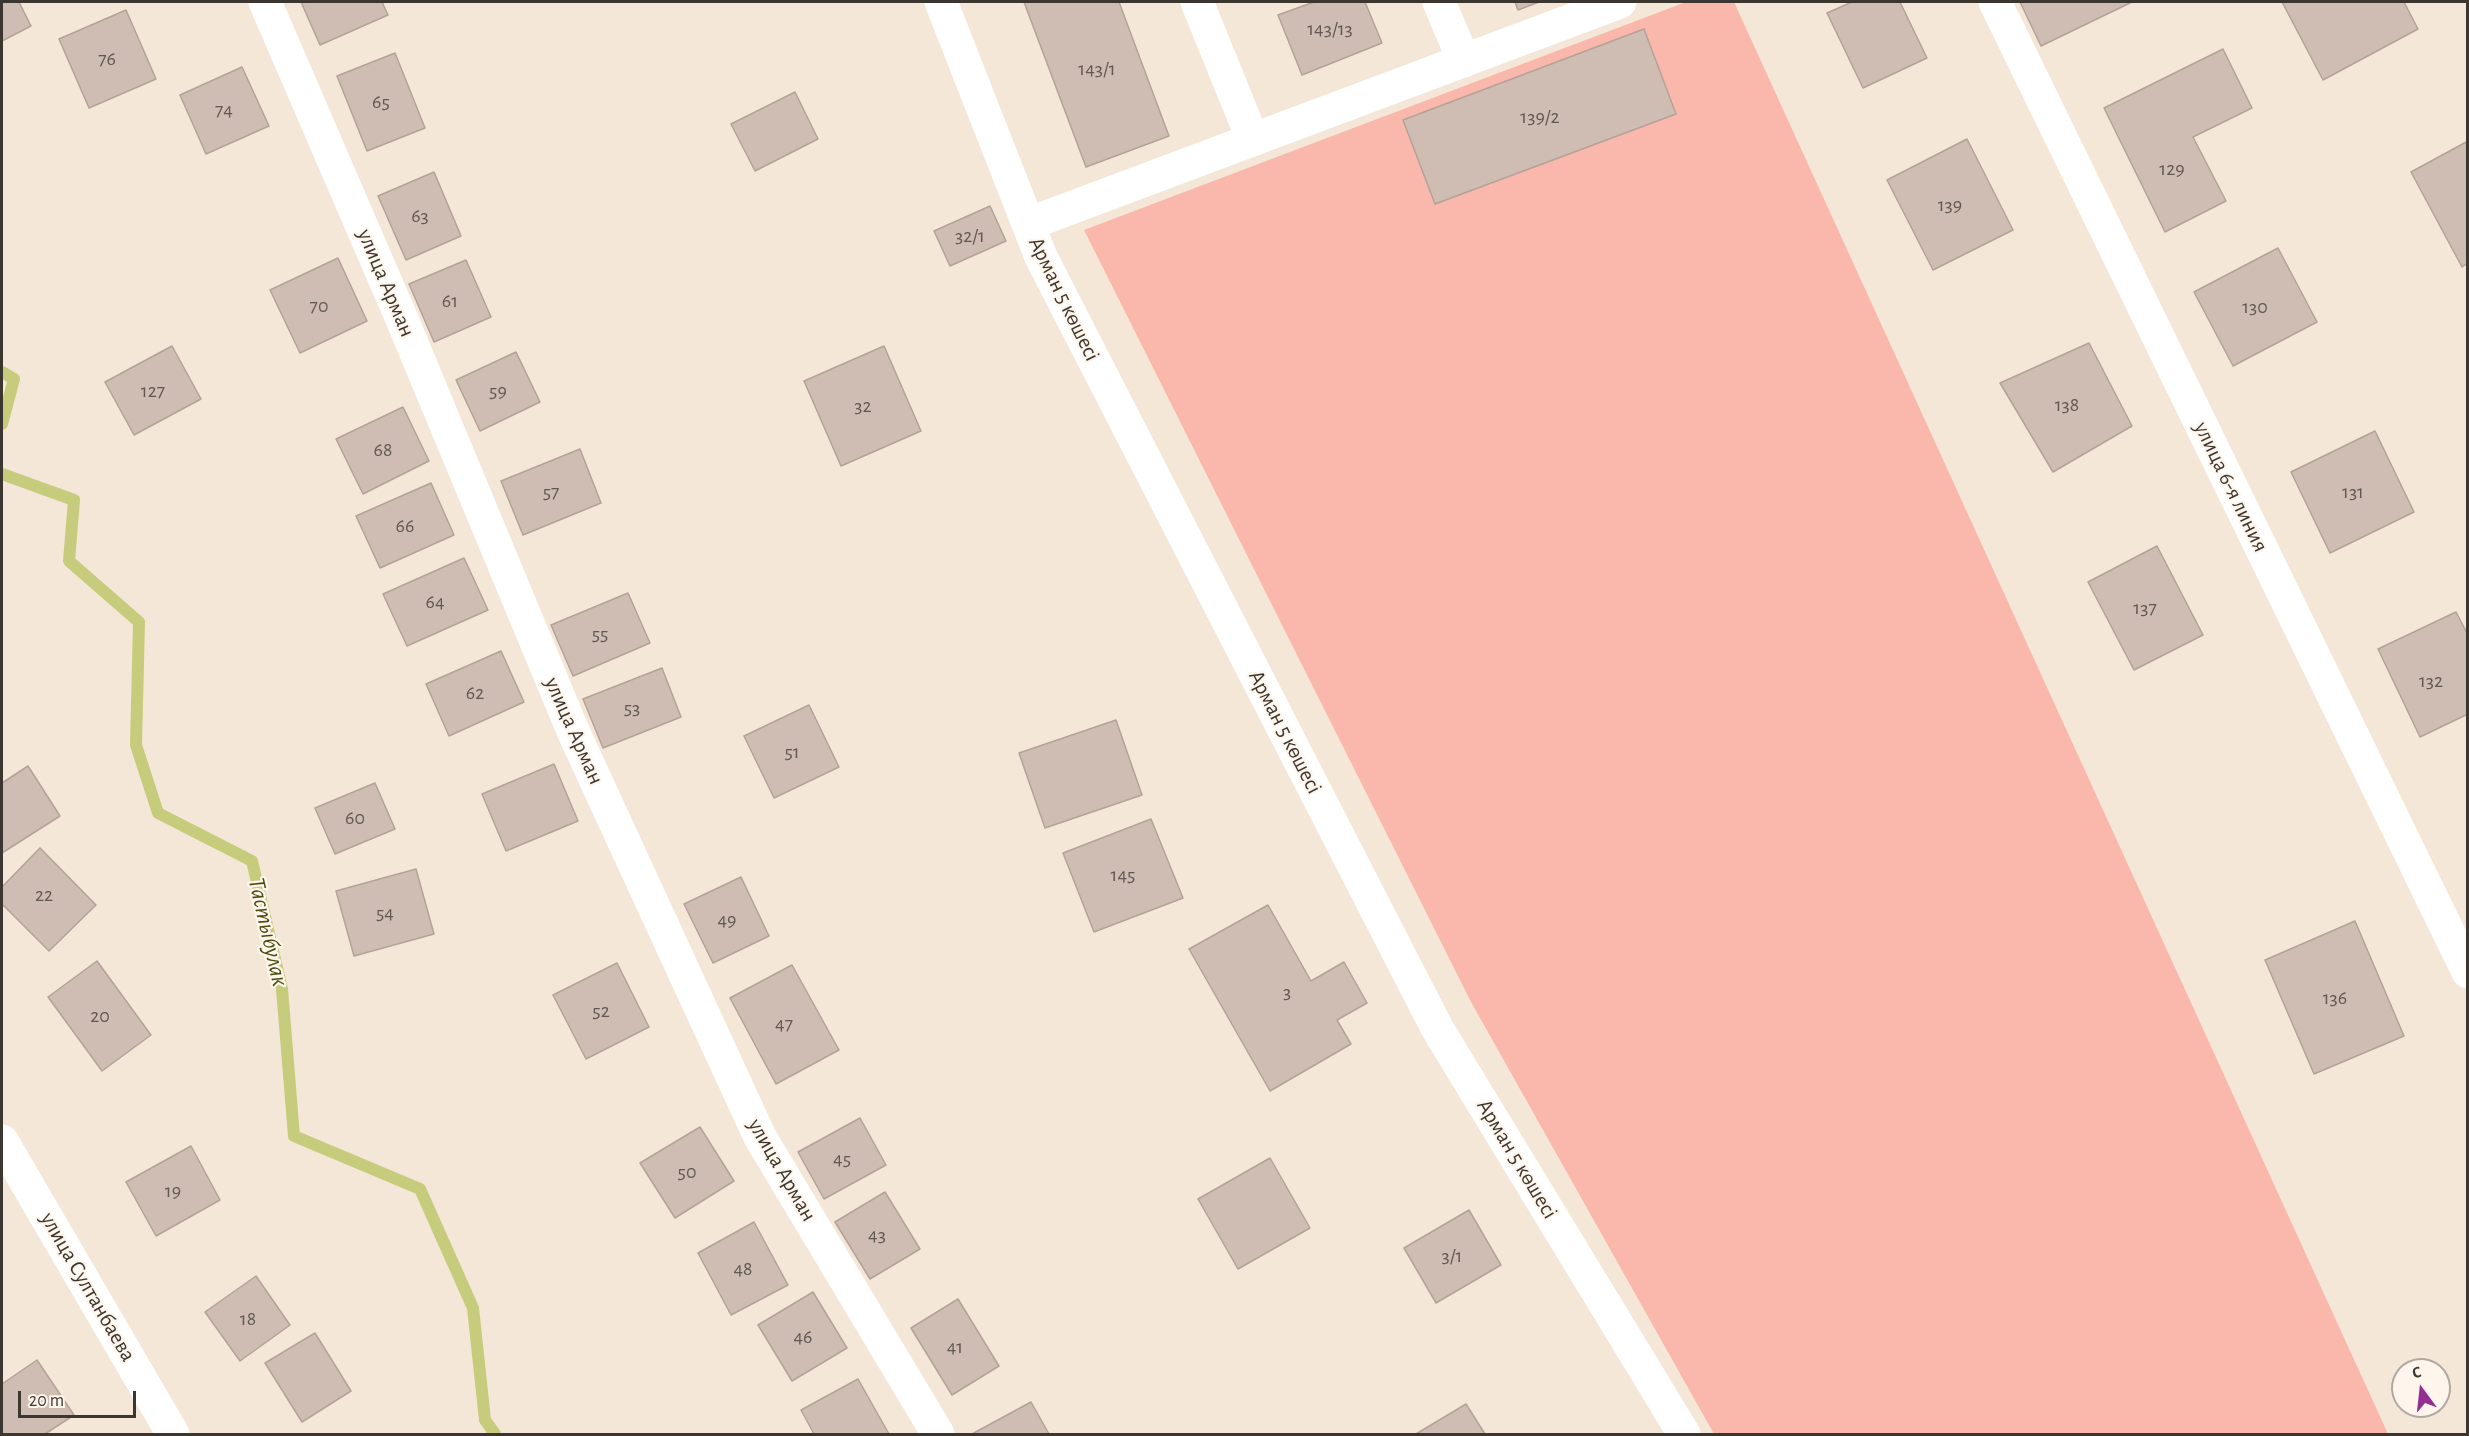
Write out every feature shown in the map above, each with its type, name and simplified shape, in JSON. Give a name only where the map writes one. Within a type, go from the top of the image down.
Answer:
[{"type":"street","name":"улица Арман","points":[[265,2],[401,317],[573,731],[760,1137],[938,1434]]},
{"type":"street","name":"Арман 5 көшесі","points":[[941,2],[1028,224],[1056,287],[1437,1028],[1684,1434]]},
{"type":"street","points":[[1197,2],[1253,140]]},
{"type":"street","points":[[1440,2],[1464,61]]},
{"type":"street","points":[[1028,224],[1620,2]]},
{"type":"street","name":"улица 6-я линия","points":[[1995,2],[2468,972]]},
{"type":"street","name":"улица Султанбаева","points":[[2,1141],[174,1434]]},
{"type":"shaded area","points":[[1686,2],[1734,2],[2388,1434],[1714,1434],[1471,1002],[1084,230]]},
{"type":"building","points":[[2,2],[19,2],[31,26],[2,41]]},
{"type":"building","points":[[301,2],[382,2],[388,15],[320,45]]},
{"type":"building","points":[[1024,2],[1119,2],[1169,136],[1086,167]]},
{"type":"building","points":[[1314,2],[1365,2],[1382,43],[1302,75],[1278,15]]},
{"type":"building","points":[[1515,2],[1539,2],[1518,10]]},
{"type":"building","points":[[1852,2],[1900,2],[1927,58],[1863,88],[1827,13]]},
{"type":"building","points":[[2020,2],[2132,2],[2041,46]]},
{"type":"building","points":[[2282,2],[2404,2],[2418,29],[2323,80]]},
{"type":"building","points":[[126,10],[156,79],[89,108],[59,39]]},
{"type":"building","points":[[1644,29],[1676,114],[1435,204],[1403,120]]},
{"type":"building","points":[[2223,49],[2252,108],[2193,137],[2226,201],[2165,232],[2104,108]]},
{"type":"building","points":[[395,53],[425,128],[367,151],[337,76]]},
{"type":"building","points":[[242,67],[269,126],[206,154],[180,95]]},
{"type":"building","points":[[795,92],[818,139],[755,171],[731,124]]},
{"type":"building","points":[[1967,139],[2013,230],[1933,270],[1887,180]]},
{"type":"building","points":[[2468,141],[2468,263],[2462,267],[2411,172]]},
{"type":"building","points":[[434,172],[461,236],[406,260],[378,196]]},
{"type":"building","points":[[990,206],[1006,241],[950,266],[934,231]]},
{"type":"building","points":[[2278,248],[2317,322],[2233,366],[2194,292]]},
{"type":"building","points":[[338,258],[367,321],[300,353],[270,290]]},
{"type":"building","points":[[466,260],[491,317],[434,342],[409,284]]},
{"type":"building","points":[[2089,343],[2132,426],[2053,472],[2000,383]]},
{"type":"building","points":[[172,346],[201,399],[134,435],[105,382]]},
{"type":"building","points":[[884,346],[921,431],[841,466],[804,381]]},
{"type":"building","points":[[516,352],[540,402],[480,431],[456,380]]},
{"type":"building","points":[[403,407],[429,461],[363,494],[336,439]]},
{"type":"building","points":[[2375,431],[2414,512],[2330,553],[2291,472]]},
{"type":"building","points":[[580,449],[601,503],[523,535],[501,481]]},
{"type":"building","points":[[431,483],[454,535],[380,568],[356,516]]},
{"type":"building","points":[[2157,546],[2203,635],[2134,670],[2088,582]]},
{"type":"building","points":[[464,558],[488,610],[407,646],[383,594]]},
{"type":"building","points":[[628,593],[650,643],[573,676],[551,625]]},
{"type":"building","points":[[2456,612],[2468,635],[2468,714],[2420,737],[2378,649]]},
{"type":"building","points":[[501,651],[524,702],[449,736],[426,684]]},
{"type":"building","points":[[662,668],[681,717],[603,748],[583,699]]},
{"type":"building","points":[[809,705],[839,767],[774,798],[744,736]]},
{"type":"building","points":[[1116,720],[1142,795],[1045,828],[1019,753]]},
{"type":"building","points":[[554,764],[578,821],[506,851],[482,794]]},
{"type":"building","points":[[28,766],[60,816],[2,853],[2,783]]},
{"type":"building","points":[[375,783],[395,829],[335,854],[315,808]]},
{"type":"building","points":[[1151,819],[1183,898],[1094,932],[1063,853]]},
{"type":"building","points":[[40,848],[96,905],[49,951],[2,904],[2,887]]},
{"type":"building","points":[[416,869],[434,934],[354,956],[336,891]]},
{"type":"building","points":[[741,877],[769,936],[713,963],[684,904]]},
{"type":"building","points":[[1268,905],[1311,981],[1344,962],[1367,1003],[1337,1020],[1351,1044],[1270,1091],[1189,949]]},
{"type":"building","points":[[2355,921],[2404,1036],[2314,1074],[2265,960]]},
{"type":"building","points":[[97,961],[151,1035],[102,1071],[48,997]]},
{"type":"building","points":[[617,963],[649,1027],[586,1059],[553,995]]},
{"type":"building","points":[[792,965],[839,1050],[776,1084],[730,998]]},
{"type":"building","points":[[860,1118],[886,1165],[824,1199],[798,1152]]},
{"type":"building","points":[[700,1127],[734,1181],[675,1218],[640,1163]]},
{"type":"building","points":[[191,1146],[220,1200],[156,1236],[126,1182]]},
{"type":"building","points":[[1270,1158],[1310,1228],[1238,1269],[1198,1199]]},
{"type":"building","points":[[885,1192],[920,1249],[870,1279],[835,1222]]},
{"type":"building","points":[[1469,1210],[1501,1265],[1436,1303],[1404,1248]]},
{"type":"building","points":[[754,1222],[788,1285],[731,1315],[698,1253]]},
{"type":"building","points":[[256,1276],[290,1325],[240,1361],[205,1312]]},
{"type":"building","points":[[813,1292],[847,1348],[792,1381],[758,1325]]},
{"type":"building","points":[[958,1299],[999,1366],[952,1395],[911,1328]]},
{"type":"building","points":[[315,1333],[351,1391],[302,1422],[265,1363]]},
{"type":"building","points":[[37,1360],[74,1415],[45,1434],[2,1434],[2,1384]]},
{"type":"building","points":[[858,1379],[889,1434],[814,1434],[801,1410]]},
{"type":"building","points":[[1031,1402],[1049,1434],[972,1434]]},
{"type":"building","points":[[1466,1404],[1485,1434],[1416,1434]]},
{"type":"waterway","name":"Тастыбулак","points":[[2,372],[14,379],[2,424]]},
{"type":"waterway","name":"Тастыбулак","points":[[2,474],[74,500],[69,561],[139,622],[136,745],[158,813],[252,861],[282,989],[294,1136],[420,1189],[473,1308],[485,1420],[495,1434]]}]
